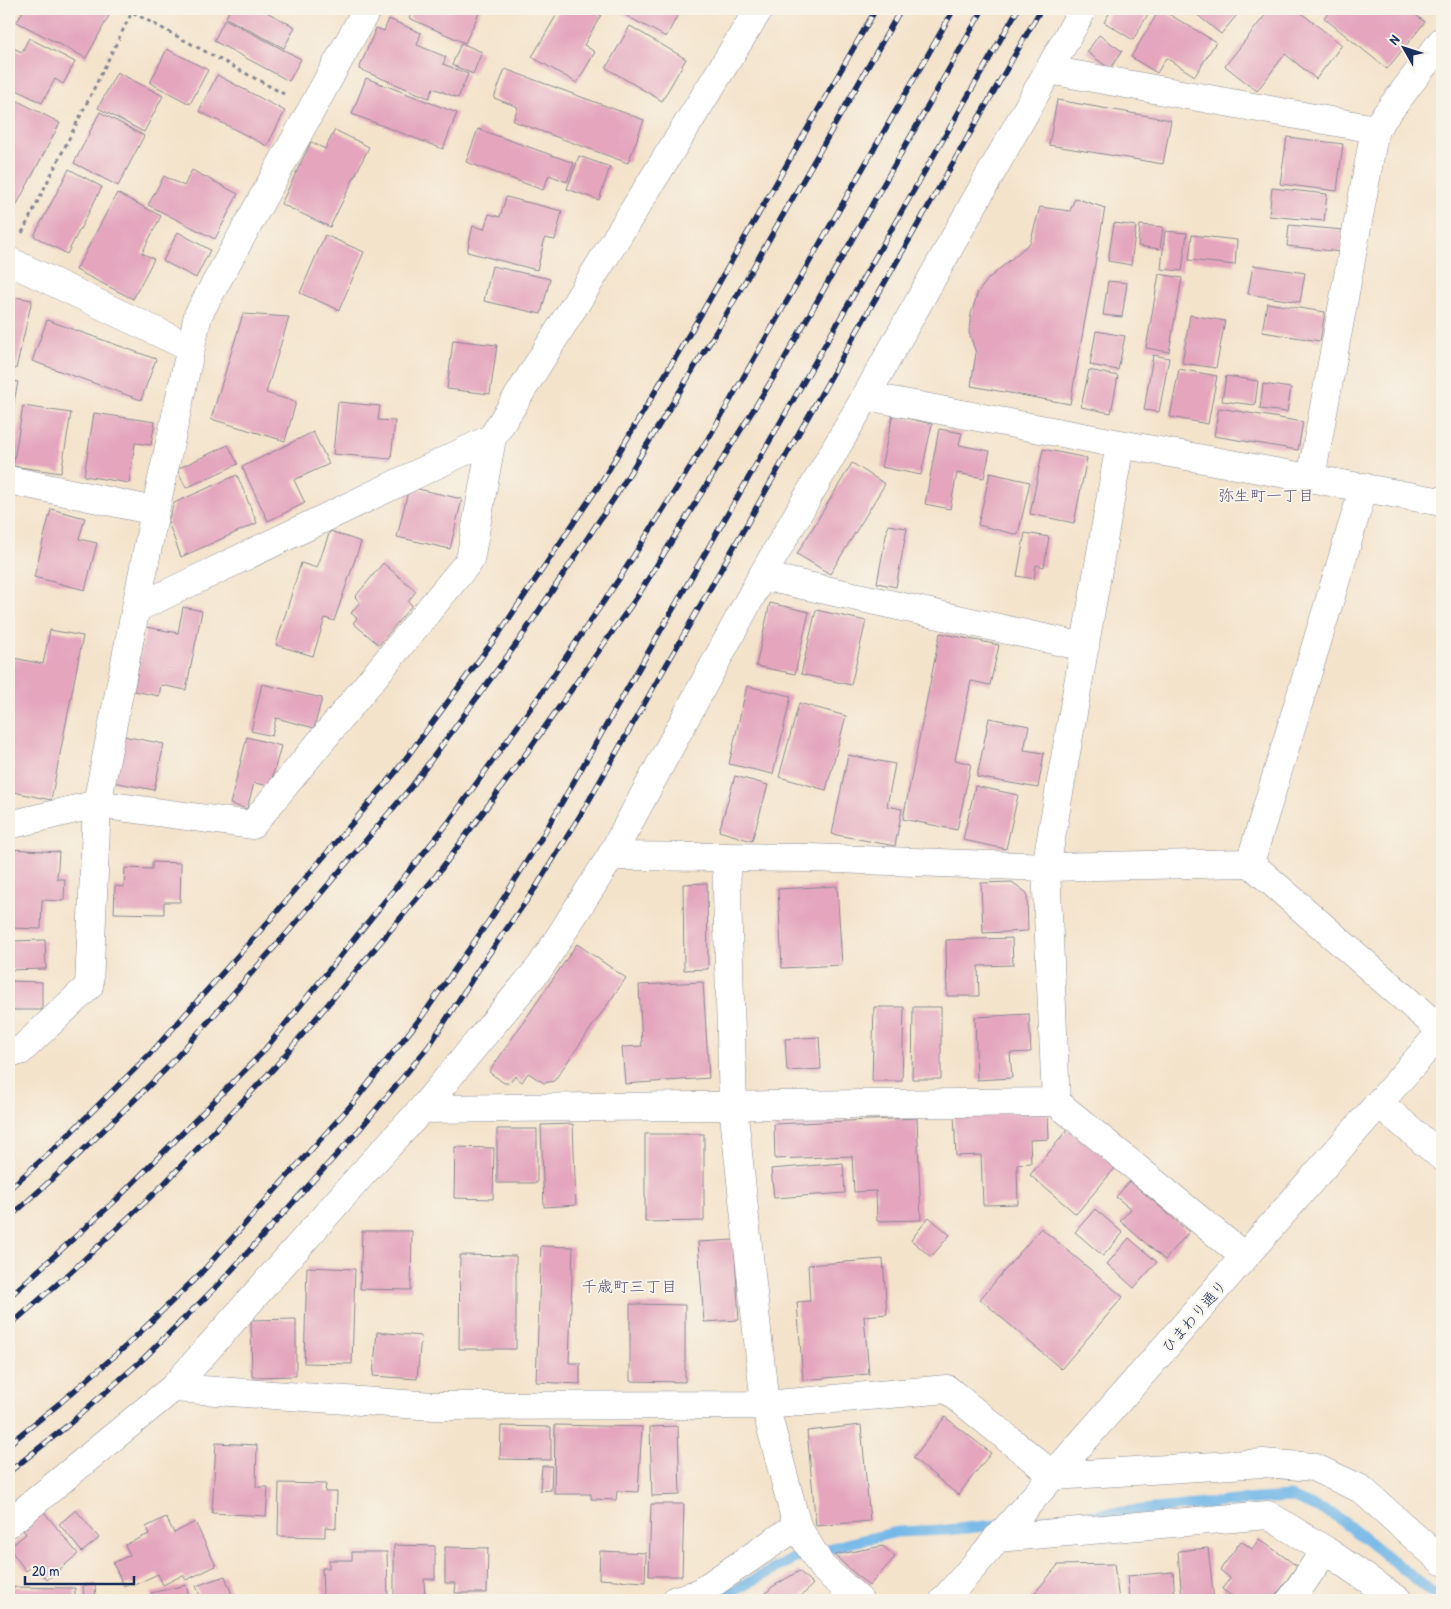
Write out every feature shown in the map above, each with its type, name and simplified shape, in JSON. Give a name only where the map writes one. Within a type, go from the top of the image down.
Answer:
[{"type":"street","points":[[9,1051],[20,1051],[89,986],[97,804],[155,511],[198,315],[367,9]]},
{"type":"street","points":[[9,826],[97,804],[252,825],[470,560],[492,438],[759,9]]},
{"type":"street","points":[[9,1523],[173,1388],[422,1109],[541,966],[611,856],[762,576],[866,396],[1083,9]]},
{"type":"street","points":[[1311,478],[1375,129],[1442,40]]},
{"type":"street","points":[[1049,70],[1375,129]]},
{"type":"street","points":[[9,261],[190,348]]},
{"type":"street","points":[[866,396],[1442,502]]},
{"type":"street","points":[[137,608],[492,438]]},
{"type":"street","points":[[1056,1102],[1046,867],[1120,444]]},
{"type":"street","points":[[9,480],[155,511]]},
{"type":"street","points":[[1250,863],[1364,487]]},
{"type":"street","points":[[762,576],[1085,647]]},
{"type":"street","points":[[611,856],[812,858],[1046,867],[1250,863],[1442,1031]]},
{"type":"street","points":[[726,857],[733,1106],[765,1405],[797,1526],[822,1567],[859,1600]]},
{"type":"street","name":"ひまわり通り","points":[[944,1600],[1442,1031]]},
{"type":"street","points":[[422,1109],[1056,1102],[1245,1257]]},
{"type":"street","points":[[1379,1103],[1442,1157]]},
{"type":"street","points":[[173,1388],[434,1406],[765,1405],[947,1389],[1054,1476],[1263,1463],[1313,1467],[1361,1489],[1442,1560]]},
{"type":"street","points":[[997,1538],[1268,1515],[1325,1550],[1398,1600]]},
{"type":"street","points":[[676,1600],[698,1594],[797,1526]]},
{"type":"street","points":[[1291,1600],[1325,1550]]},
{"type":"path","points":[[22,234],[132,12],[312,109]]},
{"type":"building","points":[[24,9],[105,9],[111,12],[86,58],[17,22]]},
{"type":"building","points":[[230,9],[261,9],[295,27],[284,48],[226,18]]},
{"type":"building","points":[[414,9],[481,9],[465,43],[409,18]]},
{"type":"building","points":[[560,9],[591,9],[601,15],[584,45],[595,52],[577,83],[532,57]]},
{"type":"building","points":[[614,9],[681,9],[666,37]]},
{"type":"building","points":[[1112,9],[1151,9],[1133,40],[1104,22]]},
{"type":"building","points":[[1160,9],[1216,42],[1195,76],[1166,58],[1157,73],[1131,57]]},
{"type":"building","points":[[1198,9],[1242,9],[1221,34],[1195,13]]},
{"type":"building","points":[[1270,9],[1296,9],[1342,45],[1316,79],[1285,54],[1257,91],[1225,66]]},
{"type":"building","points":[[1331,9],[1408,9],[1425,22],[1387,69],[1324,18]]},
{"type":"building","points":[[225,19],[301,59],[289,81],[214,41]]},
{"type":"building","points":[[389,19],[421,33],[417,45],[446,57],[443,64],[468,74],[458,98],[433,88],[429,98],[359,69],[376,28],[384,31]]},
{"type":"building","points":[[630,26],[686,59],[662,101],[606,68]]},
{"type":"building","points":[[1099,35],[1122,51],[1110,69],[1087,52]]},
{"type":"building","points":[[29,38],[75,62],[63,84],[55,79],[42,103],[9,86],[9,50],[11,47],[22,52]]},
{"type":"building","points":[[461,43],[482,52],[473,74],[452,65]]},
{"type":"building","points":[[167,49],[208,70],[190,104],[150,83]]},
{"type":"building","points":[[505,69],[644,120],[628,163],[513,121],[518,107],[494,98]]},
{"type":"building","points":[[117,72],[163,96],[144,132],[98,108]]},
{"type":"building","points":[[217,75],[285,111],[267,146],[199,111]]},
{"type":"building","points":[[366,78],[457,113],[443,149],[352,114]]},
{"type":"building","points":[[16,100],[60,123],[16,206],[9,202],[9,104],[13,106]]},
{"type":"building","points":[[1057,100],[1171,120],[1163,164],[1049,145]]},
{"type":"building","points":[[100,112],[144,136],[118,186],[74,163]]},
{"type":"building","points":[[478,129],[574,163],[567,182],[549,175],[543,190],[466,162]]},
{"type":"building","points":[[335,130],[369,147],[330,227],[281,204],[311,142],[325,149]]},
{"type":"building","points":[[1287,137],[1343,144],[1337,191],[1280,184]]},
{"type":"building","points":[[579,156],[610,167],[599,200],[567,189]]},
{"type":"building","points":[[69,169],[102,187],[67,254],[34,236]]},
{"type":"building","points":[[192,170],[238,194],[215,239],[148,205],[164,176],[184,186]]},
{"type":"building","points":[[1272,188],[1327,194],[1324,221],[1269,216]]},
{"type":"building","points":[[117,193],[161,216],[142,253],[154,259],[133,299],[76,270]]},
{"type":"building","points":[[506,197],[562,211],[555,240],[545,238],[537,270],[467,252],[473,226],[484,229],[489,214],[500,217]]},
{"type":"building","points":[[1075,198],[1105,208],[1070,404],[971,386],[976,353],[969,332],[971,314],[978,292],[989,278],[1030,243],[1040,207],[1070,211]]},
{"type":"building","points":[[1114,223],[1136,226],[1131,265],[1108,261]]},
{"type":"building","points":[[1140,225],[1163,227],[1160,249],[1138,246]]},
{"type":"building","points":[[1289,225],[1343,230],[1341,252],[1287,246]]},
{"type":"building","points":[[1165,231],[1187,233],[1182,271],[1161,269]]},
{"type":"building","points":[[178,232],[210,250],[196,278],[163,261]]},
{"type":"building","points":[[325,235],[364,252],[339,310],[300,293]]},
{"type":"building","points":[[1192,235],[1237,240],[1235,265],[1189,260]]},
{"type":"building","points":[[1253,265],[1305,273],[1300,302],[1248,294]]},
{"type":"building","points":[[492,266],[550,279],[541,314],[484,301]]},
{"type":"building","points":[[1159,274],[1182,278],[1169,352],[1146,348]]},
{"type":"building","points":[[1108,281],[1127,283],[1122,317],[1103,315]]},
{"type":"building","points":[[9,296],[32,300],[16,369],[9,368]]},
{"type":"building","points":[[1267,303],[1325,312],[1320,341],[1262,332]]},
{"type":"building","points":[[243,314],[289,317],[266,393],[296,402],[285,441],[211,419]]},
{"type":"building","points":[[1190,315],[1225,321],[1216,368],[1182,363]]},
{"type":"building","points":[[47,320],[156,359],[141,400],[32,361]]},
{"type":"building","points":[[1096,331],[1125,336],[1118,370],[1090,365]]},
{"type":"building","points":[[453,340],[497,345],[490,394],[447,389]]},
{"type":"building","points":[[1153,355],[1169,358],[1159,412],[1144,410]]},
{"type":"building","points":[[1179,369],[1217,376],[1208,424],[1170,417]]},
{"type":"building","points":[[1089,370],[1118,376],[1111,413],[1081,407]]},
{"type":"building","points":[[1226,376],[1258,381],[1255,405],[1222,401]]},
{"type":"building","points":[[9,380],[18,382],[10,421],[9,421]]},
{"type":"building","points":[[1263,384],[1291,388],[1287,412],[1260,409]]},
{"type":"building","points":[[338,402],[380,406],[378,420],[395,421],[391,459],[333,454]]},
{"type":"building","points":[[23,406],[71,413],[61,473],[13,466]]},
{"type":"building","points":[[1219,408],[1303,422],[1298,450],[1214,436]]},
{"type":"building","points":[[94,413],[155,422],[151,445],[135,443],[129,483],[84,476]]},
{"type":"building","points":[[893,415],[932,424],[921,475],[881,467]]},
{"type":"building","points":[[939,429],[962,433],[959,445],[990,451],[984,478],[957,473],[950,509],[925,504]]},
{"type":"building","points":[[313,432],[329,464],[294,480],[305,503],[268,521],[242,467]]},
{"type":"building","points":[[228,445],[238,464],[186,488],[177,469]]},
{"type":"building","points":[[1043,449],[1087,458],[1074,523],[1030,514]]},
{"type":"building","points":[[852,463],[885,484],[830,574],[797,554]]},
{"type":"building","points":[[990,473],[1030,482],[1018,535],[978,525]]},
{"type":"building","points":[[237,475],[257,523],[181,557],[168,522],[174,503]]},
{"type":"building","points":[[409,487],[462,499],[450,549],[397,537]]},
{"type":"building","points":[[51,509],[85,518],[79,539],[97,543],[85,590],[34,577]]},
{"type":"building","points":[[888,525],[907,528],[896,587],[877,583]]},
{"type":"building","points":[[330,531],[361,542],[334,621],[325,618],[313,656],[276,645],[301,563],[317,568]]},
{"type":"building","points":[[1025,533],[1049,537],[1044,567],[1036,565],[1034,579],[1017,576]]},
{"type":"building","points":[[383,563],[416,591],[408,602],[412,605],[379,645],[353,623],[357,618],[351,613],[360,602],[355,597]]},
{"type":"building","points":[[770,603],[809,612],[795,674],[756,666]]},
{"type":"building","points":[[183,607],[202,611],[186,690],[161,685],[159,696],[134,691],[146,627],[178,633]]},
{"type":"building","points":[[816,610],[866,621],[851,685],[801,674]]},
{"type":"building","points":[[50,630],[83,636],[51,800],[9,791],[9,684],[14,658],[43,664]]},
{"type":"building","points":[[940,633],[999,645],[990,685],[971,681],[955,760],[971,764],[957,830],[903,819]]},
{"type":"building","points":[[262,684],[322,698],[314,728],[276,718],[272,736],[251,731]]},
{"type":"building","points":[[747,686],[791,696],[773,774],[729,764]]},
{"type":"building","points":[[799,703],[846,716],[826,790],[779,777]]},
{"type":"building","points":[[989,718],[1029,726],[1024,750],[1044,753],[1038,788],[977,777]]},
{"type":"building","points":[[123,736],[164,744],[154,790],[113,782]]},
{"type":"building","points":[[247,737],[281,746],[270,786],[254,783],[247,809],[230,804]]},
{"type":"building","points":[[848,755],[895,764],[887,806],[902,809],[895,846],[832,834]]},
{"type":"building","points":[[735,776],[768,785],[752,841],[719,831]]},
{"type":"building","points":[[975,786],[1018,795],[1006,849],[963,840]]},
{"type":"building","points":[[9,849],[59,852],[57,879],[65,879],[64,901],[42,900],[41,929],[9,928]]},
{"type":"building","points":[[152,862],[181,863],[180,902],[164,902],[164,914],[114,913],[115,886],[124,887],[125,868],[152,869]]},
{"type":"building","points":[[1012,882],[1027,893],[1028,931],[983,933],[981,883]]},
{"type":"building","points":[[707,883],[708,969],[684,970],[683,884]]},
{"type":"building","points":[[837,886],[842,965],[782,968],[778,889]]},
{"type":"building","points":[[1012,938],[1013,965],[978,966],[979,996],[947,996],[946,940]]},
{"type":"building","points":[[45,940],[46,969],[9,970],[9,941]]},
{"type":"building","points":[[577,944],[626,978],[554,1081],[544,1083],[528,1073],[522,1082],[515,1076],[509,1083],[504,1083],[489,1072]]},
{"type":"building","points":[[9,981],[42,982],[42,1010],[9,1010]]},
{"type":"building","points":[[703,982],[709,1078],[625,1084],[622,1047],[642,1046],[639,985]]},
{"type":"building","points":[[874,1007],[904,1007],[902,1081],[872,1081]]},
{"type":"building","points":[[913,1007],[941,1007],[941,1079],[912,1079]]},
{"type":"building","points":[[1029,1014],[1031,1052],[1010,1053],[1012,1078],[977,1080],[975,1017]]},
{"type":"building","points":[[819,1037],[821,1069],[787,1071],[785,1039]]},
{"type":"building","points":[[1048,1110],[1049,1139],[1030,1140],[1031,1163],[1017,1164],[1018,1204],[983,1205],[981,1155],[956,1156],[954,1114]]},
{"type":"building","points":[[917,1118],[921,1220],[877,1221],[876,1191],[854,1192],[852,1156],[775,1159],[774,1124]]},
{"type":"building","points":[[573,1124],[576,1205],[544,1207],[541,1125]]},
{"type":"building","points":[[1069,1128],[1116,1167],[1076,1214],[1030,1175]]},
{"type":"building","points":[[497,1129],[537,1129],[537,1183],[497,1183]]},
{"type":"building","points":[[645,1134],[704,1134],[704,1221],[645,1222]]},
{"type":"building","points":[[455,1147],[494,1148],[493,1199],[454,1198]]},
{"type":"building","points":[[843,1163],[845,1193],[774,1198],[771,1169]]},
{"type":"building","points":[[1130,1181],[1189,1232],[1165,1260],[1120,1221],[1131,1209],[1116,1197]]},
{"type":"building","points":[[1095,1209],[1123,1233],[1103,1256],[1075,1232]]},
{"type":"building","points":[[929,1217],[950,1235],[931,1257],[911,1240]]},
{"type":"building","points":[[1041,1228],[1123,1297],[1061,1369],[980,1299]]},
{"type":"building","points":[[362,1231],[412,1231],[411,1290],[360,1289]]},
{"type":"building","points":[[1129,1238],[1157,1262],[1134,1288],[1107,1264]]},
{"type":"building","points":[[734,1240],[739,1320],[704,1322],[698,1242]]},
{"type":"building","points":[[541,1246],[573,1247],[569,1363],[580,1363],[580,1384],[536,1382]]},
{"type":"building","points":[[460,1255],[516,1256],[516,1349],[459,1349]]},
{"type":"building","points":[[883,1259],[887,1314],[864,1316],[869,1374],[803,1380],[797,1302],[810,1301],[808,1265]]},
{"type":"building","points":[[307,1267],[355,1269],[352,1364],[304,1363]]},
{"type":"building","points":[[630,1304],[685,1305],[685,1382],[630,1381]]},
{"type":"building","points":[[296,1319],[296,1376],[252,1377],[251,1320]]},
{"type":"building","points":[[377,1332],[421,1336],[417,1379],[373,1376]]},
{"type":"building","points":[[945,1417],[991,1453],[958,1495],[913,1458]]},
{"type":"building","points":[[555,1425],[642,1427],[638,1492],[617,1491],[616,1500],[591,1499],[591,1494],[554,1494]]},
{"type":"building","points":[[861,1425],[870,1521],[816,1526],[807,1431]]},
{"type":"building","points":[[501,1426],[551,1427],[551,1460],[500,1459]]},
{"type":"building","points":[[678,1426],[680,1495],[652,1496],[650,1427]]},
{"type":"building","points":[[216,1443],[257,1445],[256,1487],[268,1487],[266,1516],[212,1513]]},
{"type":"building","points":[[542,1466],[552,1466],[551,1490],[540,1491]]},
{"type":"building","points":[[279,1483],[326,1484],[325,1492],[337,1492],[336,1528],[325,1527],[325,1537],[278,1536]]},
{"type":"building","points":[[651,1504],[684,1504],[682,1576],[649,1576]]},
{"type":"building","points":[[76,1510],[99,1538],[82,1552],[59,1524]]},
{"type":"building","points":[[44,1512],[78,1554],[47,1580],[35,1564],[26,1571],[9,1548],[26,1534],[23,1530]]},
{"type":"building","points":[[166,1517],[174,1533],[195,1522],[216,1566],[186,1580],[183,1575],[163,1585],[158,1574],[132,1586],[130,1583],[124,1586],[113,1563],[130,1555],[125,1545],[149,1534],[146,1527]]},
{"type":"building","points":[[1259,1539],[1297,1566],[1273,1600],[1238,1600],[1222,1589],[1230,1578],[1220,1570],[1241,1541],[1252,1549]]},
{"type":"building","points":[[394,1545],[435,1546],[435,1579],[424,1579],[425,1599],[394,1600]]},
{"type":"building","points":[[883,1546],[895,1557],[869,1586],[834,1555]]},
{"type":"building","points":[[445,1547],[488,1548],[487,1593],[455,1593],[456,1583],[445,1583]]},
{"type":"building","points":[[1208,1548],[1214,1600],[1182,1600],[1178,1551]]},
{"type":"building","points":[[600,1551],[646,1553],[645,1582],[599,1579]]},
{"type":"building","points":[[352,1552],[387,1552],[388,1600],[326,1600],[326,1597],[323,1597],[322,1568],[329,1568],[329,1560],[352,1560]]},
{"type":"building","points":[[1114,1564],[1119,1600],[1029,1600],[1058,1565]]},
{"type":"building","points":[[799,1571],[813,1584],[798,1600],[760,1600],[772,1587]]},
{"type":"building","points":[[1173,1572],[1175,1600],[1129,1600],[1127,1576]]},
{"type":"building","points":[[225,1576],[234,1600],[196,1600],[201,1598],[196,1586]]},
{"type":"building","points":[[95,1584],[96,1600],[84,1600],[83,1585]]},
{"type":"building","points":[[186,1585],[190,1600],[153,1600],[151,1593]]},
{"type":"building","points":[[9,1587],[75,1588],[75,1600],[9,1600]]},
{"type":"waterway","points":[[717,1600],[793,1559],[897,1532],[948,1530],[1291,1497],[1335,1515],[1442,1600]]},
{"type":"railway","points":[[9,1189],[57,1146],[150,1054],[268,922],[395,773],[502,629],[602,481],[700,316],[876,9]]},
{"type":"railway","points":[[9,1218],[71,1162],[166,1069],[288,932],[412,786],[520,639],[617,494],[719,327],[901,9]]},
{"type":"railway","points":[[9,1297],[116,1200],[262,1053],[448,823],[540,695],[619,579],[711,434],[954,9]]},
{"type":"railway","points":[[9,1326],[71,1272],[163,1185],[275,1067],[436,876],[528,751],[637,597],[778,370],[983,9]]},
{"type":"railway","points":[[9,1444],[126,1346],[201,1273],[353,1103],[423,1015],[493,915],[542,837],[1018,9]]},
{"type":"railway","points":[[9,1472],[67,1426],[141,1361],[219,1284],[359,1130],[429,1046],[484,961],[536,887],[583,811],[1041,9]]},
{"type":"district","name":"弥生町一丁目","points":[[1266,495]]},
{"type":"district","name":"千歳町三丁目","points":[[629,1286]]}]
